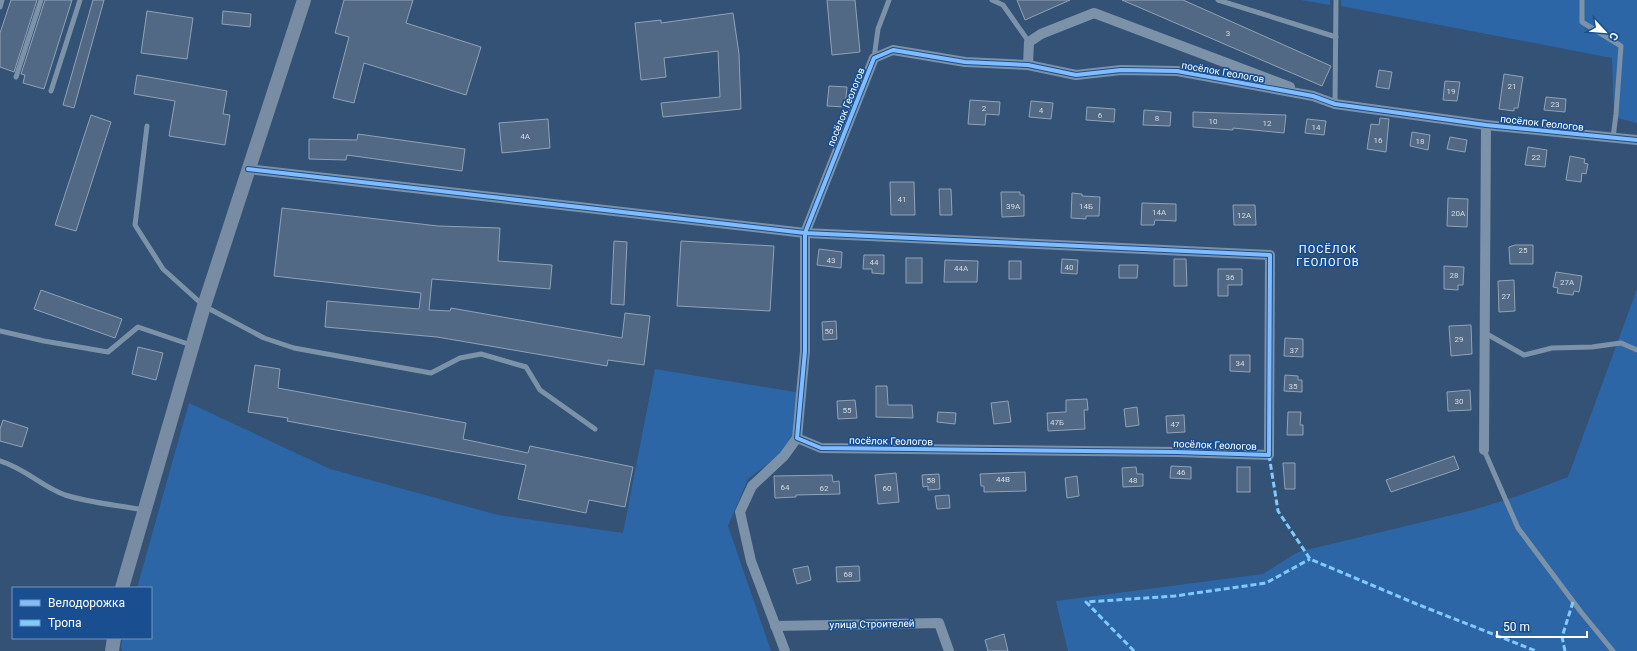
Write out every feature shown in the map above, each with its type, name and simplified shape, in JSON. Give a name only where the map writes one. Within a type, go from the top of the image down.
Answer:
[{"type":"street","points":[[122,587],[143,510],[204,306],[304,0]]},
{"type":"street","name":"посёлок Геологов","points":[[1029,42],[1041,34],[1094,13],[1335,104],[1486,125],[1637,140]]},
{"type":"street","points":[[1028,65],[1029,42]]},
{"type":"street","name":"посёлок Геологов","points":[[805,233],[1270,254],[1269,455],[1177,452],[821,448],[797,438],[805,351],[805,233],[874,58],[893,50],[965,62],[1028,65],[1076,75],[1121,70],[1177,71],[1313,96]]},
{"type":"street","name":"посёлок Геологов","points":[[1484,450],[1486,125]]},
{"type":"street","points":[[248,169],[805,233]]},
{"type":"street","points":[[785,651],[751,561],[740,512],[752,486],[784,456],[797,438]]},
{"type":"street","name":"улица Строителей","points":[[776,626],[939,623],[949,651]]},
{"type":"street","points":[[112,651],[114,639]]},
{"type":"lane","points":[[0,7],[2,0]]},
{"type":"lane","points":[[16,77],[41,0]]},
{"type":"lane","points":[[51,91],[80,0]]},
{"type":"lane","points":[[874,58],[878,29],[889,0]]},
{"type":"lane","points":[[992,0],[1003,5],[1029,42]]},
{"type":"lane","points":[[1218,0],[1336,37]]},
{"type":"lane","points":[[1335,104],[1336,0]]},
{"type":"lane","points":[[1582,0],[1582,22],[1621,46],[1613,138]]},
{"type":"lane","points":[[147,126],[135,225],[163,269],[204,306],[264,338],[294,348],[431,373],[460,358],[481,354],[526,367],[540,390],[595,430]]},
{"type":"lane","points":[[0,331],[44,342],[108,352],[138,326],[192,345]]},
{"type":"lane","points":[[1485,333],[1524,355],[1552,348],[1592,347],[1622,343],[1637,350]]},
{"type":"lane","points":[[1484,450],[1518,528],[1581,612],[1613,651]]},
{"type":"lane","points":[[0,461],[19,467],[51,488],[65,495],[143,510]]},
{"type":"shaded area","points":[[1301,0],[1330,0],[1330,5]]},
{"type":"shaded area","points":[[1341,0],[1637,0],[1637,123],[1614,117],[1612,58],[1341,6]]},
{"type":"shaded area","points":[[1637,289],[1637,651],[1068,651],[1056,601],[1263,574],[1298,552],[1473,510],[1518,496],[1568,477]]},
{"type":"shaded area","points":[[655,369],[801,393],[790,446],[748,479],[728,526],[771,651],[122,651],[121,646],[123,639],[152,639],[152,587],[137,587],[189,403],[330,469],[498,515],[623,533]]},
{"type":"building","points":[[11,0],[37,0],[14,72],[0,67],[0,33]]},
{"type":"building","points":[[45,0],[72,0],[44,89],[23,83],[25,75],[21,74]]},
{"type":"building","points":[[93,0],[104,0],[74,108],[63,105]]},
{"type":"building","points":[[344,0],[413,0],[406,23],[481,47],[466,95],[364,63],[354,103],[333,98],[349,37],[335,33]]},
{"type":"building","points":[[827,0],[855,0],[860,52],[832,55]]},
{"type":"building","points":[[1017,0],[1070,0],[1025,20]]},
{"type":"building","points":[[1122,0],[1183,0],[1331,66],[1322,86]]},
{"type":"building","points":[[147,11],[193,18],[187,59],[141,53]]},
{"type":"building","points":[[223,11],[251,14],[250,27],[222,24]]},
{"type":"building","points":[[733,13],[739,54],[741,109],[663,117],[661,103],[720,97],[718,51],[664,58],[666,77],[641,80],[635,23],[661,20],[661,23]]},
{"type":"building","points":[[1379,70],[1392,72],[1389,89],[1376,87]]},
{"type":"building","points":[[1504,74],[1523,77],[1518,108],[1514,108],[1514,111],[1499,109]]},
{"type":"building","points":[[137,75],[227,91],[223,114],[230,115],[225,145],[169,136],[175,101],[134,94]]},
{"type":"building","points":[[1445,81],[1460,82],[1457,101],[1443,100]]},
{"type":"building","points":[[829,86],[847,87],[845,107],[827,106]]},
{"type":"building","points":[[1546,97],[1566,99],[1565,112],[1544,110]]},
{"type":"building","points":[[970,100],[1000,102],[999,115],[986,114],[985,125],[968,124]]},
{"type":"building","points":[[1031,101],[1053,103],[1051,119],[1029,117]]},
{"type":"building","points":[[1087,107],[1115,109],[1114,122],[1086,120]]},
{"type":"building","points":[[1144,110],[1171,112],[1170,126],[1143,125]]},
{"type":"building","points":[[1193,112],[1286,115],[1284,133],[1233,128],[1233,130],[1193,127]]},
{"type":"building","points":[[91,115],[111,122],[76,231],[55,225]]},
{"type":"building","points":[[1380,118],[1389,119],[1386,152],[1367,149],[1371,124],[1379,125]]},
{"type":"building","points":[[548,119],[550,148],[502,153],[499,123]]},
{"type":"building","points":[[1307,119],[1326,121],[1324,135],[1305,133]]},
{"type":"building","points":[[1412,132],[1430,135],[1428,150],[1410,146]]},
{"type":"building","points":[[358,134],[465,149],[462,171],[347,155],[346,160],[309,159],[309,139],[357,140]]},
{"type":"building","points":[[1450,137],[1467,140],[1465,152],[1447,149]]},
{"type":"building","points":[[1528,147],[1547,150],[1545,167],[1525,165]]},
{"type":"building","points":[[1570,156],[1585,159],[1584,163],[1588,164],[1586,174],[1582,173],[1581,182],[1566,180]]},
{"type":"building","points":[[890,182],[914,182],[915,215],[891,215]]},
{"type":"building","points":[[939,189],[951,189],[952,215],[940,215]]},
{"type":"building","points":[[1001,192],[1020,192],[1020,195],[1024,195],[1024,216],[1002,217]]},
{"type":"building","points":[[1072,193],[1082,194],[1082,196],[1100,197],[1099,216],[1086,216],[1086,219],[1071,218]]},
{"type":"building","points":[[1448,198],[1468,199],[1467,227],[1447,226]]},
{"type":"building","points":[[1142,203],[1176,204],[1176,221],[1155,220],[1154,225],[1141,225]]},
{"type":"building","points":[[1233,205],[1255,205],[1256,225],[1234,225]]},
{"type":"building","points":[[282,208],[438,226],[500,228],[498,261],[552,265],[550,289],[432,279],[429,310],[450,311],[451,308],[622,338],[625,313],[650,316],[644,365],[608,360],[607,366],[437,337],[325,327],[327,301],[419,309],[421,293],[274,276]]},
{"type":"building","points":[[614,241],[627,242],[624,305],[611,304]]},
{"type":"building","points":[[681,241],[774,246],[770,311],[677,306]]},
{"type":"building","points":[[1515,245],[1533,245],[1533,264],[1510,264],[1509,247]]},
{"type":"building","points":[[819,249],[842,252],[841,268],[817,265]]},
{"type":"building","points":[[864,255],[884,255],[884,274],[872,273],[872,269],[863,269]]},
{"type":"building","points":[[906,258],[922,258],[922,283],[906,283]]},
{"type":"building","points":[[1062,259],[1078,260],[1077,274],[1061,273]]},
{"type":"building","points":[[1174,259],[1186,259],[1187,286],[1174,286]]},
{"type":"building","points":[[945,260],[978,261],[977,282],[944,282]]},
{"type":"building","points":[[1009,261],[1021,261],[1021,279],[1009,279]]},
{"type":"building","points":[[1119,265],[1138,265],[1137,278],[1119,278]]},
{"type":"building","points":[[1444,266],[1464,267],[1463,285],[1458,285],[1458,290],[1444,289]]},
{"type":"building","points":[[1218,269],[1242,269],[1242,285],[1228,285],[1228,296],[1218,296]]},
{"type":"building","points":[[1556,272],[1582,276],[1579,292],[1574,291],[1573,295],[1557,293],[1558,288],[1553,287]]},
{"type":"building","points":[[1514,280],[1515,311],[1499,312],[1498,281]]},
{"type":"building","points":[[41,290],[122,319],[115,338],[34,309]]},
{"type":"building","points":[[836,321],[837,339],[823,340],[822,322]]},
{"type":"building","points":[[1471,325],[1472,354],[1451,356],[1449,326]]},
{"type":"building","points":[[1285,338],[1303,339],[1303,357],[1284,356]]},
{"type":"building","points":[[138,347],[163,353],[156,380],[132,374]]},
{"type":"building","points":[[1230,355],[1250,355],[1250,372],[1230,371]]},
{"type":"building","points":[[255,365],[280,369],[278,388],[466,423],[463,439],[528,453],[530,446],[633,467],[625,507],[589,500],[586,513],[518,499],[526,465],[287,421],[288,418],[248,412]]},
{"type":"building","points":[[1285,375],[1298,376],[1298,380],[1302,380],[1302,392],[1284,391]]},
{"type":"building","points":[[876,386],[887,386],[888,405],[912,405],[913,418],[876,417]]},
{"type":"building","points":[[1470,390],[1471,410],[1448,411],[1447,392]]},
{"type":"building","points":[[1087,399],[1088,410],[1084,410],[1085,429],[1048,431],[1047,413],[1066,412],[1066,400]]},
{"type":"building","points":[[855,400],[857,418],[838,419],[837,401]]},
{"type":"building","points":[[1008,401],[1011,422],[994,424],[991,403]]},
{"type":"building","points":[[1137,407],[1139,425],[1126,427],[1124,409]]},
{"type":"building","points":[[938,412],[956,413],[955,424],[937,422]]},
{"type":"building","points":[[1288,412],[1301,412],[1300,425],[1303,425],[1303,435],[1287,435]]},
{"type":"building","points":[[1184,415],[1185,432],[1167,433],[1166,416]]},
{"type":"building","points":[[3,420],[28,428],[22,447],[0,441],[0,429]]},
{"type":"building","points":[[1454,456],[1459,469],[1391,492],[1386,480]]},
{"type":"building","points":[[1283,463],[1295,463],[1295,489],[1285,489]]},
{"type":"building","points":[[1171,466],[1191,467],[1191,479],[1170,478]]},
{"type":"building","points":[[1136,467],[1137,474],[1143,474],[1143,486],[1123,487],[1122,468]]},
{"type":"building","points":[[1237,467],[1250,467],[1250,492],[1237,492]]},
{"type":"building","points":[[1025,472],[1026,491],[984,492],[984,486],[981,486],[980,474]]},
{"type":"building","points":[[896,473],[899,502],[878,504],[875,475]]},
{"type":"building","points":[[939,474],[940,489],[928,490],[928,486],[923,487],[922,475]]},
{"type":"building","points":[[832,475],[833,482],[839,481],[840,494],[796,495],[796,497],[775,498],[774,476]]},
{"type":"building","points":[[1077,476],[1079,496],[1067,498],[1065,478]]},
{"type":"building","points":[[949,495],[950,508],[937,509],[935,496]]},
{"type":"building","points":[[808,566],[811,580],[797,584],[793,569]]},
{"type":"building","points":[[859,566],[860,581],[837,582],[836,567]]},
{"type":"building","points":[[1004,634],[1008,651],[988,651],[985,640]]},
{"type":"marked path","points":[[1269,455],[1278,511],[1310,559],[1419,605],[1536,651]]},
{"type":"marked path","points":[[1134,651],[1086,602],[1175,596],[1266,583],[1310,559]]},
{"type":"marked path","points":[[1565,651],[1562,637],[1573,602]]},
{"type":"cycle path","points":[[248,169],[805,233],[1270,255],[1269,455],[1177,452],[821,448],[797,438],[805,351],[805,233],[874,58],[893,50],[965,62],[1028,65],[1076,75],[1121,70],[1177,71],[1313,96],[1335,104],[1486,125],[1637,140]]},
{"type":"district","name":"ПОСЁЛОК ГЕОЛОГОВ","points":[[1328,255]]}]
